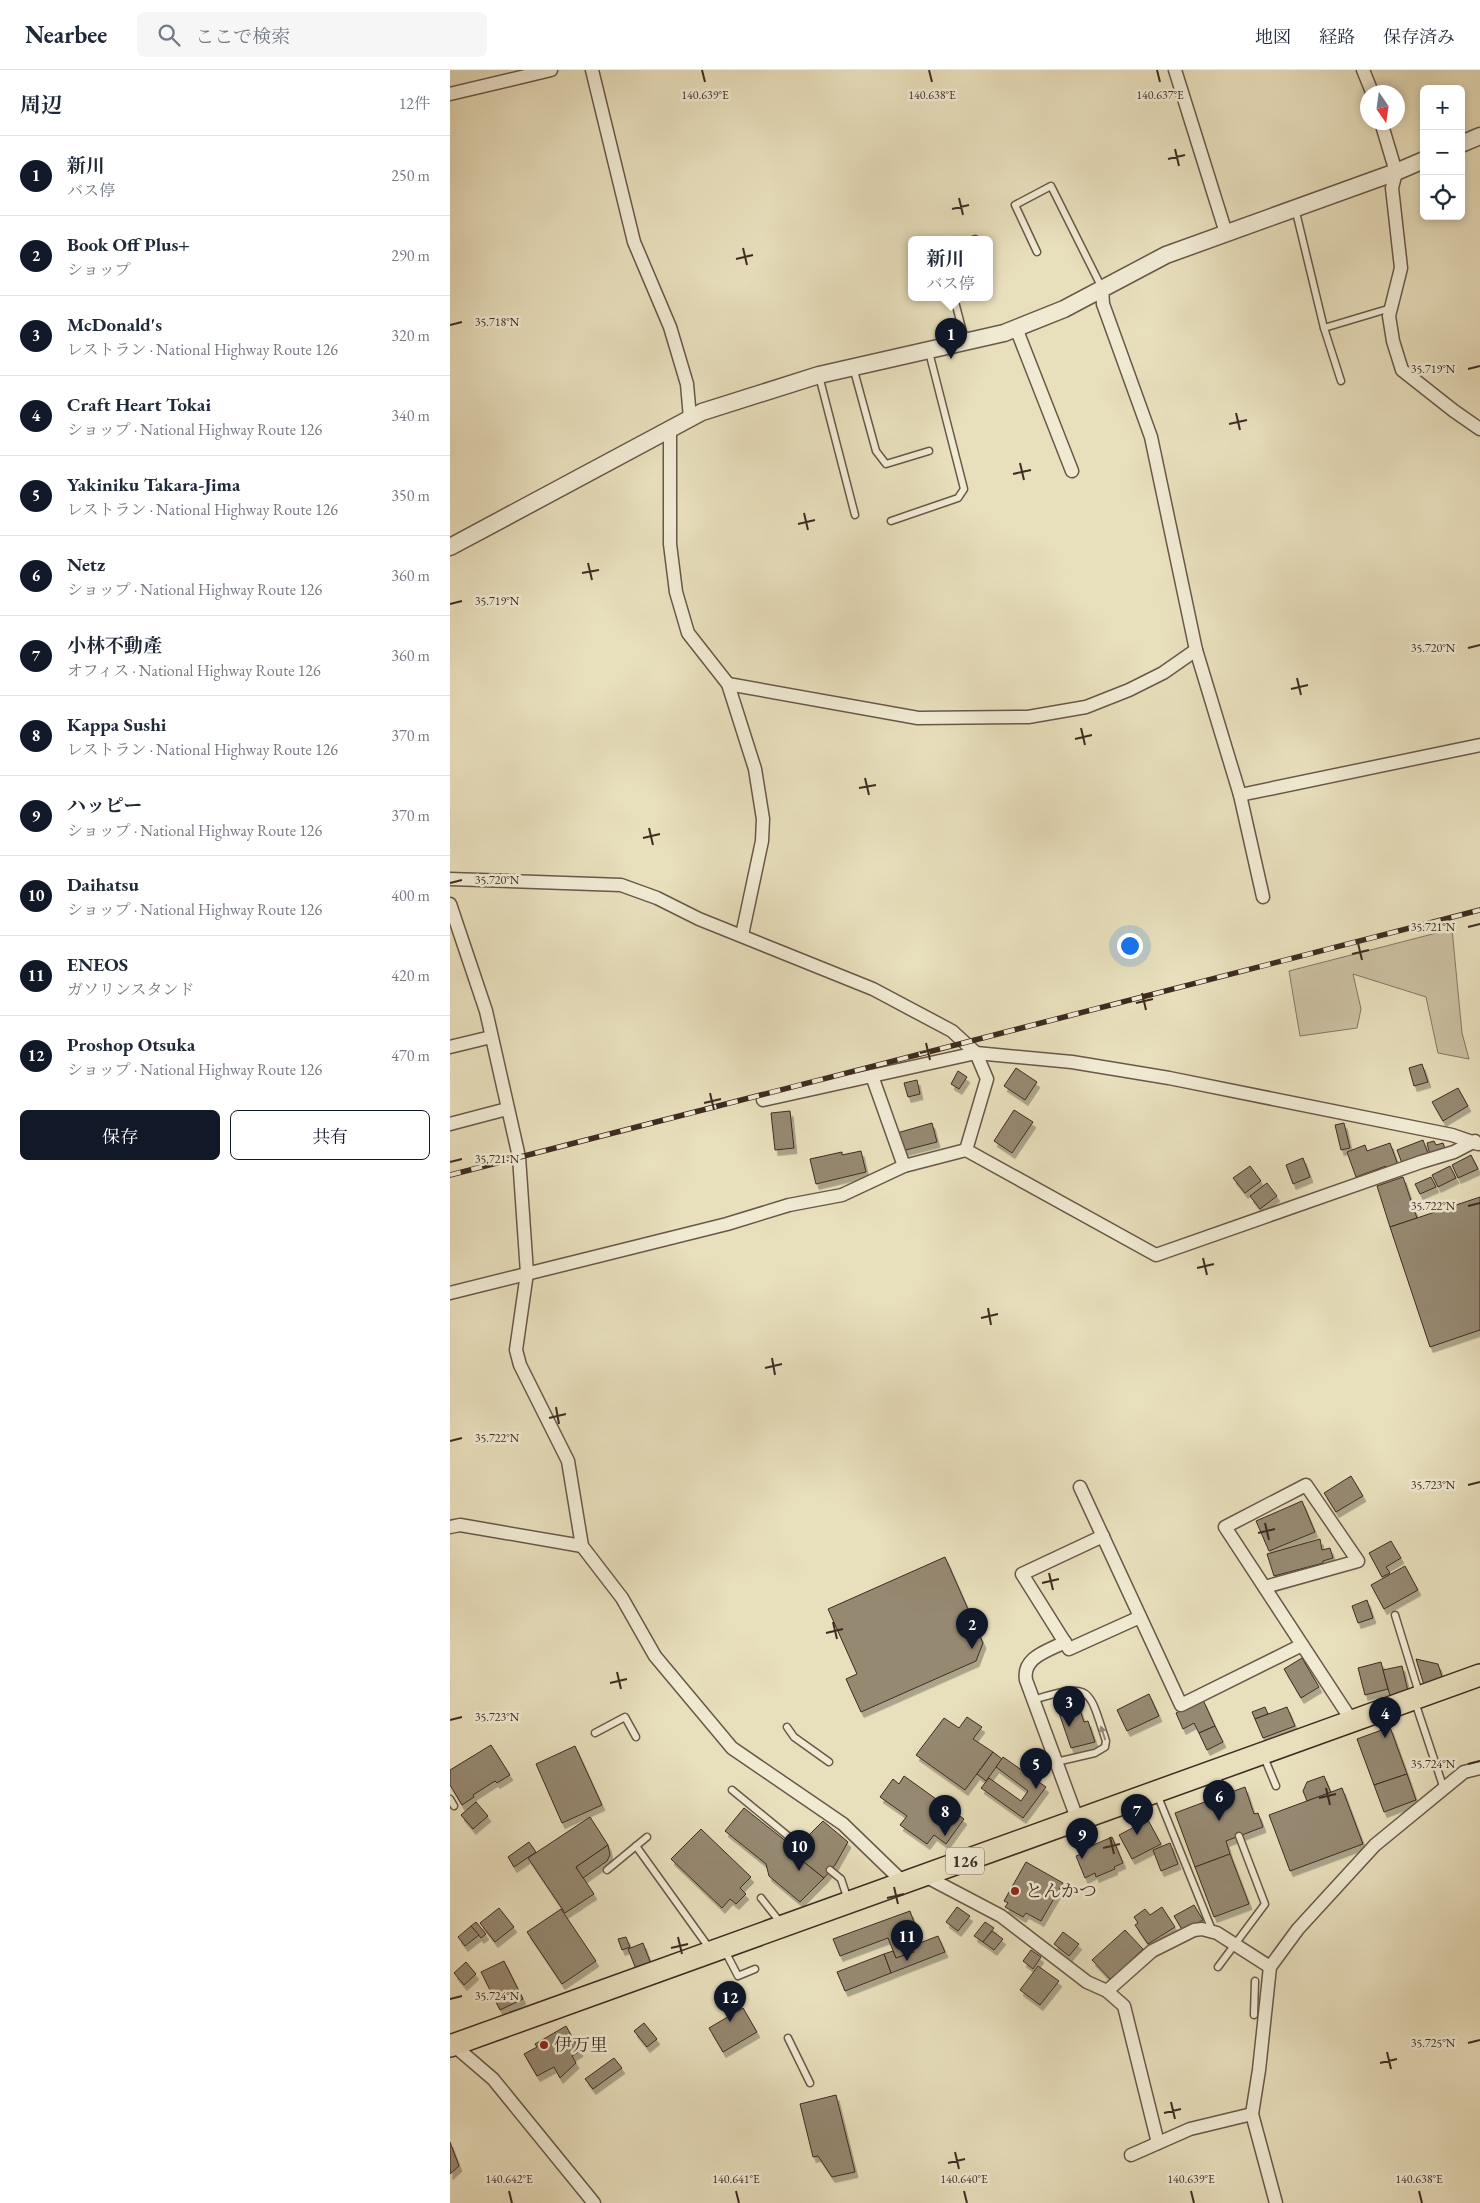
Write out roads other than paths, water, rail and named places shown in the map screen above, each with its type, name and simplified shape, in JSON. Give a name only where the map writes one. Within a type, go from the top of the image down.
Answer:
[{"type":"highway","name":"126","points":[[451,2045],[905,1884],[1215,1771],[1333,1731],[1352,1721],[1480,1675]]},
{"type":"street","points":[[450,94],[551,70]]},
{"type":"street","points":[[592,70],[634,242],[670,327],[687,384],[690,418]]},
{"type":"street","points":[[1175,70],[1226,233]]},
{"type":"street","points":[[1363,70],[1369,85]]},
{"type":"street","points":[[1383,130],[1396,172],[1392,188],[1401,268],[1389,316],[1393,341],[1402,370],[1480,429]]},
{"type":"street","points":[[1465,142],[1480,136]]},
{"type":"street","points":[[450,547],[702,412],[819,375],[965,342],[1016,328],[1064,309],[1166,255],[1420,162]]},
{"type":"street","points":[[1102,288],[1103,304],[1151,437],[1196,650],[1240,795],[1262,897]]},
{"type":"street","points":[[1016,328],[1072,471]]},
{"type":"street","points":[[670,429],[670,544],[676,592],[688,633],[728,684],[755,769],[763,819],[762,841],[742,935]]},
{"type":"street","points":[[728,684],[918,718],[1028,717],[1086,707],[1129,690],[1163,673],[1196,650]]},
{"type":"street","points":[[1240,795],[1480,745]]},
{"type":"street","points":[[450,879],[620,885],[656,898],[699,919],[873,989],[952,1031],[976,1053],[987,1079],[966,1150]]},
{"type":"street","points":[[450,904],[486,1012],[519,1157],[527,1274],[516,1350],[520,1365],[568,1461],[582,1546],[622,1598],[655,1656],[732,1748],[843,1824],[905,1884]]},
{"type":"street","points":[[450,1047],[492,1037]]},
{"type":"street","points":[[763,1100],[976,1053],[1072,1062],[1169,1078],[1452,1134],[1478,1143]]},
{"type":"street","points":[[872,1076],[904,1166]]},
{"type":"street","points":[[450,1124],[507,1109]]},
{"type":"street","points":[[450,1293],[727,1224],[788,1205],[842,1195],[904,1166],[966,1150],[1156,1255],[1478,1143]]},
{"type":"street","points":[[1265,1587],[1358,1561],[1306,1485],[1225,1527],[1352,1721]]},
{"type":"street","points":[[1080,1487],[1181,1705],[1302,1645]]},
{"type":"street","points":[[450,1527],[460,1525],[582,1546]]},
{"type":"street","points":[[1103,1536],[1022,1574],[1069,1649],[1140,1617]]},
{"type":"street","points":[[1065,1642],[1033,1658],[1025,1672],[1033,1700],[1078,1821]]},
{"type":"street","points":[[1276,2203],[1252,2114],[1260,2002],[1270,1967],[1298,1929],[1375,1845],[1464,1772],[1480,1768]]},
{"type":"street","points":[[925,1876],[1001,1916],[1087,1982],[1108,1991],[1124,2006],[1158,2143]]},
{"type":"street","points":[[1108,1991],[1152,1951],[1194,1930],[1212,1930],[1270,1967]]},
{"type":"street","points":[[451,2045],[493,2079],[594,2203]]},
{"type":"street","points":[[1131,2155],[1190,2129],[1252,2114]]},
{"type":"lane","points":[[1037,252],[1015,205],[1051,186],[1102,288]]},
{"type":"lane","points":[[1295,208],[1324,328],[1341,381]]},
{"type":"lane","points":[[955,301],[965,342]]},
{"type":"lane","points":[[1324,328],[1392,307]]},
{"type":"lane","points":[[891,521],[958,498],[964,489],[929,350]]},
{"type":"lane","points":[[853,367],[876,451],[886,464],[929,451]]},
{"type":"lane","points":[[819,375],[854,515]]},
{"type":"lane","points":[[1395,1615],[1444,1789]]},
{"type":"lane","points":[[1033,1700],[1070,1690],[1084,1692],[1091,1698],[1106,1741],[1105,1747],[1095,1753],[1056,1762]]},
{"type":"lane","points":[[596,1733],[625,1717],[636,1738]]},
{"type":"lane","points":[[786,1727],[794,1737],[829,1762]]},
{"type":"lane","points":[[1263,1754],[1276,1786]]},
{"type":"lane","points":[[1215,1771],[1224,1795]]},
{"type":"lane","points":[[732,1790],[799,1845]]},
{"type":"lane","points":[[1157,1792],[1212,1930]]},
{"type":"lane","points":[[450,1799],[454,1806]]},
{"type":"lane","points":[[1218,1967],[1265,1904],[1239,1836]]},
{"type":"lane","points":[[607,1870],[647,1837]]},
{"type":"lane","points":[[636,1846],[738,1976],[755,1969]]},
{"type":"lane","points":[[830,1870],[841,1879],[850,1903]]},
{"type":"lane","points":[[761,1898],[784,1927]]},
{"type":"lane","points":[[1254,2015],[1260,2002],[1255,1981]]},
{"type":"lane","points":[[788,2038],[810,2083]]},
{"type":"railway","points":[[450,1175],[1480,910]]},
{"type":"place","name":"新川","points":[[951,359]]},
{"type":"place","name":"Book Off Plus+","points":[[972,1649]]},
{"type":"place","name":"McDonald's","points":[[1069,1727]]},
{"type":"place","name":"Craft Heart Tokai","points":[[1385,1738]]},
{"type":"place","name":"Yakiniku Takara-Jima","points":[[1036,1789]]},
{"type":"place","name":"Netz","points":[[1219,1821]]},
{"type":"place","name":"小林不動產","points":[[1137,1835]]},
{"type":"place","name":"Kappa Sushi","points":[[945,1836]]},
{"type":"place","name":"ハッピー","points":[[1082,1859]]},
{"type":"place","name":"Daihatsu","points":[[799,1871]]},
{"type":"place","name":"とんかつ","points":[[1015,1891]]},
{"type":"place","name":"ENEOS","points":[[907,1961]]},
{"type":"place","name":"Proshop Otsuka","points":[[730,2022]]},
{"type":"place","name":"伊万里","points":[[544,2045]]}]
